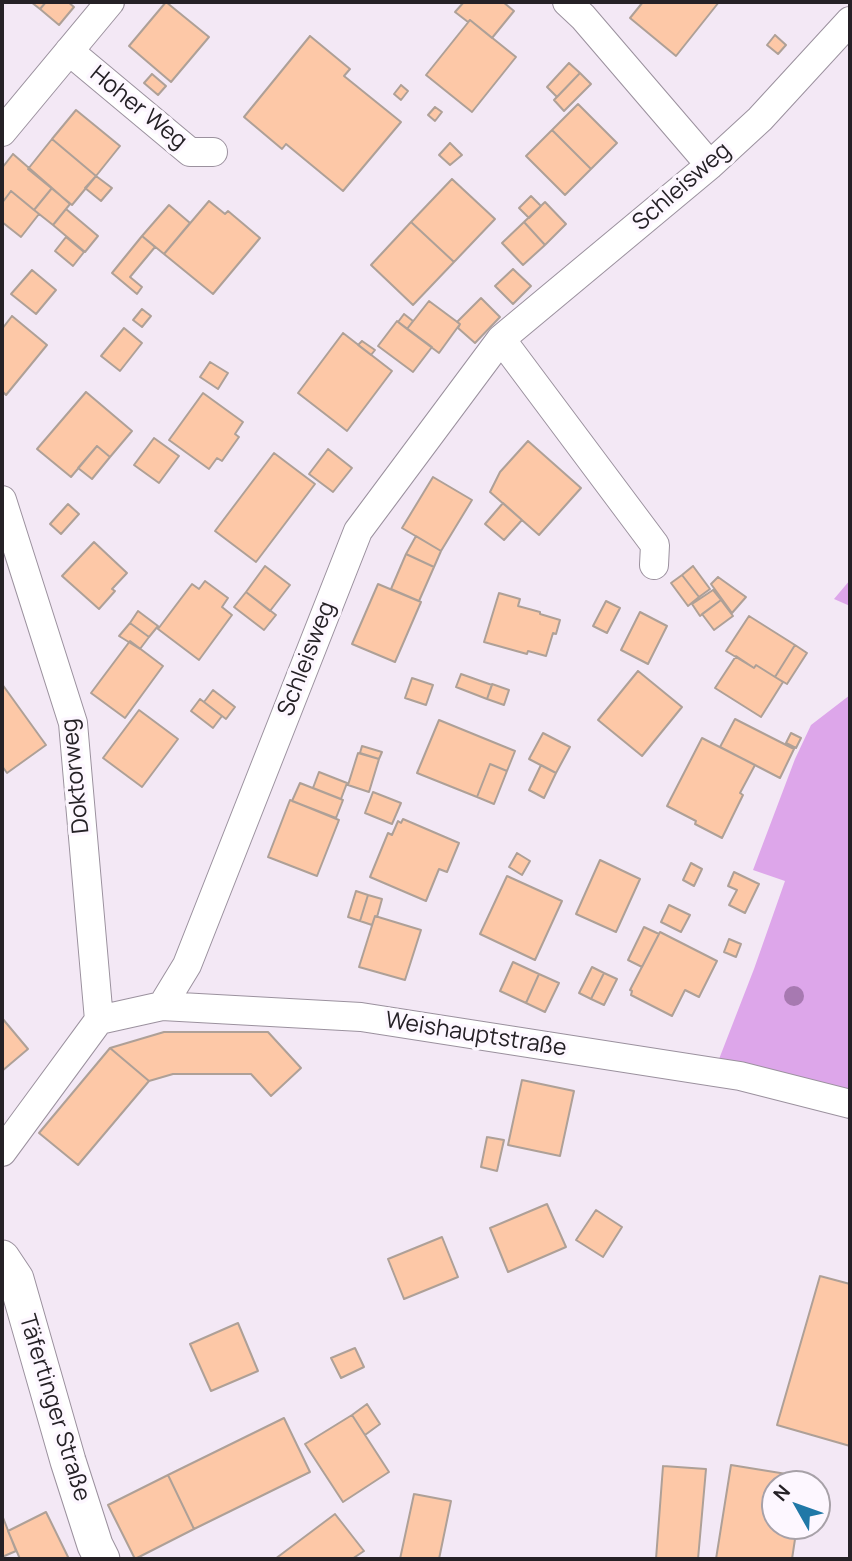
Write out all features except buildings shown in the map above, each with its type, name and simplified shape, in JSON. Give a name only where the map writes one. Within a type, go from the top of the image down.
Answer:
[{"type":"street","name":"Hoher Weg","points":[[2,132],[110,2]]},
{"type":"street","points":[[582,7],[710,165]]},
{"type":"street","name":"Schleisweg","points":[[162,1006],[187,965],[358,531],[501,339],[710,165],[760,119],[850,21]]},
{"type":"street","name":"Hoher Weg","points":[[69,51],[190,152],[213,152]]},
{"type":"street","points":[[501,339],[655,545],[654,565]]},
{"type":"street","name":"Doktorweg","points":[[2,500],[73,723],[99,1020]]},
{"type":"street","name":"Weishauptstraße","points":[[99,1020],[162,1006],[360,1017],[740,1076],[850,1104]]},
{"type":"street","points":[[2,1152],[99,1020]]},
{"type":"street","name":"Täfertinger Straße","points":[[2,1258],[16,1279],[68,1461],[102,1559]]},
{"type":"shaded area","points":[[850,580],[850,606],[834,599]]},
{"type":"shaded area","points":[[850,695],[850,1104],[714,1072],[785,881],[753,870],[795,759],[811,725]]}]
